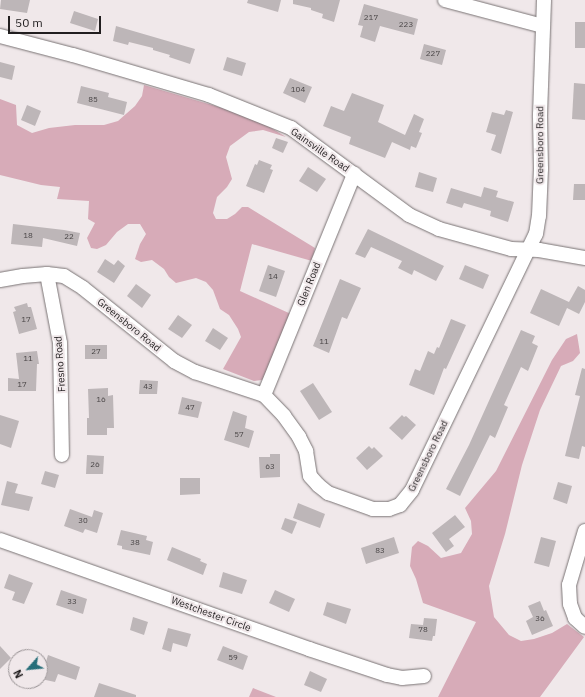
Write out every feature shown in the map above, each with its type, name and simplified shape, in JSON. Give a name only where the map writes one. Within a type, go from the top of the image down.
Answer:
[{"type":"street","points":[[445,0],[543,26]]},
{"type":"street","name":"Greensboro Road","points":[[0,280],[47,274],[64,276],[83,288],[174,361],[195,372],[264,395],[284,416],[299,437],[306,452],[310,476],[328,493],[373,509],[389,509],[400,505],[412,490],[509,287],[530,250],[536,234],[539,216],[541,169],[540,110],[544,0]]},
{"type":"street","name":"Gainsville Road","points":[[0,36],[73,55],[209,95],[291,128],[409,215],[439,229],[502,246],[585,258]]},
{"type":"street","name":"Glen Road","points":[[264,395],[354,174]]},
{"type":"street","name":"Fresno Road","points":[[47,274],[60,343],[62,455]]},
{"type":"street","points":[[585,531],[569,585],[570,604],[575,618],[585,627]]},
{"type":"street","name":"Westchester Circle","points":[[0,540],[387,675],[402,678],[424,676]]},
{"type":"shaded area","points":[[144,85],[253,117],[286,137],[263,130],[249,132],[230,146],[226,157],[232,179],[227,187],[217,197],[213,213],[216,219],[227,219],[242,207],[248,207],[315,248],[312,261],[252,244],[240,291],[291,314],[266,376],[262,380],[254,381],[223,369],[241,337],[229,315],[220,309],[213,290],[206,282],[196,278],[176,283],[169,277],[164,269],[152,260],[141,262],[135,259],[140,244],[146,234],[140,224],[128,224],[117,232],[106,245],[97,249],[91,248],[87,238],[95,223],[88,219],[89,201],[57,199],[60,187],[41,185],[0,175],[0,99],[16,105],[17,125],[32,133],[49,128],[75,125],[104,125],[118,121],[135,106],[142,96]]},
{"type":"shaded area","points":[[577,334],[580,353],[573,361],[561,366],[540,410],[522,465],[505,534],[489,586],[494,617],[509,635],[521,641],[534,639],[552,633],[567,624],[584,637],[540,697],[438,697],[476,622],[423,603],[416,579],[410,566],[412,547],[418,541],[428,546],[441,558],[461,553],[472,534],[471,521],[465,508],[496,471],[552,360],[566,339]]},
{"type":"shaded area","points":[[253,688],[276,697],[249,697]]},
{"type":"building","points":[[1,0],[30,0],[27,13],[0,9]]},
{"type":"building","points":[[248,0],[281,0],[278,12],[247,3]]},
{"type":"building","points":[[293,0],[340,0],[334,22],[322,18],[323,14],[311,10],[311,8],[293,4]]},
{"type":"building","points":[[364,4],[418,19],[414,35],[380,26],[375,42],[360,37],[363,26],[358,25]]},
{"type":"building","points":[[74,11],[98,19],[95,31],[70,23]]},
{"type":"building","points":[[575,22],[585,22],[585,48],[575,48]]},
{"type":"building","points":[[116,26],[195,49],[190,64],[169,57],[170,55],[153,50],[153,48],[129,42],[128,45],[113,41]]},
{"type":"building","points":[[424,44],[446,50],[442,65],[420,59]]},
{"type":"building","points":[[227,57],[246,63],[242,76],[223,70]]},
{"type":"building","points":[[0,62],[15,66],[12,80],[0,77]]},
{"type":"building","points":[[290,78],[312,87],[305,103],[283,93]]},
{"type":"building","points":[[574,83],[585,84],[585,120],[572,119]]},
{"type":"building","points":[[81,86],[109,93],[108,97],[127,102],[124,115],[77,103]]},
{"type":"building","points":[[352,93],[384,105],[378,122],[405,135],[414,114],[424,119],[419,132],[422,133],[416,148],[411,146],[410,150],[392,142],[385,158],[349,144],[351,137],[323,126],[331,106],[344,111]]},
{"type":"building","points":[[27,105],[41,111],[35,126],[21,120]]},
{"type":"building","points":[[506,110],[513,112],[501,154],[491,150],[496,135],[486,132],[492,112],[504,115]]},
{"type":"building","points":[[276,138],[288,142],[283,153],[272,148]]},
{"type":"building","points":[[259,160],[272,165],[270,169],[273,170],[264,193],[246,186],[255,164],[257,165]]},
{"type":"building","points":[[308,167],[326,179],[317,192],[299,181]]},
{"type":"building","points":[[419,172],[437,178],[433,192],[415,187]]},
{"type":"building","points":[[574,184],[585,184],[585,200],[573,200]]},
{"type":"building","points":[[484,187],[498,191],[496,197],[514,202],[508,222],[490,216],[491,211],[464,203],[462,208],[446,203],[451,188],[481,197]]},
{"type":"building","points":[[13,224],[80,233],[77,246],[43,238],[42,247],[11,244]]},
{"type":"building","points":[[368,229],[444,266],[436,281],[414,270],[412,275],[398,268],[402,261],[371,247],[365,258],[355,254]]},
{"type":"building","points":[[105,259],[114,265],[118,260],[125,266],[114,283],[97,272]]},
{"type":"building","points":[[268,265],[285,271],[276,297],[259,291]]},
{"type":"building","points":[[465,265],[489,275],[483,289],[459,279]]},
{"type":"building","points":[[340,279],[361,288],[347,319],[342,317],[329,353],[313,346]]},
{"type":"building","points":[[136,284],[151,295],[142,308],[127,296]]},
{"type":"building","points":[[578,286],[585,290],[585,302],[579,314],[567,308],[559,326],[530,313],[541,289],[569,302]]},
{"type":"building","points":[[27,303],[28,307],[31,307],[37,329],[19,334],[13,312],[16,311],[14,307]]},
{"type":"building","points":[[178,315],[192,325],[182,338],[168,329]]},
{"type":"building","points":[[451,319],[466,325],[446,369],[444,368],[434,395],[409,385],[415,369],[420,371],[428,351],[434,354],[437,347],[439,348]]},
{"type":"building","points":[[213,328],[228,338],[220,350],[205,341]]},
{"type":"building","points":[[521,330],[535,336],[532,343],[538,346],[528,371],[521,367],[504,405],[508,407],[495,438],[490,435],[460,496],[446,489],[469,445]]},
{"type":"building","points":[[85,345],[107,345],[107,359],[85,359]]},
{"type":"building","points":[[37,351],[39,364],[37,364],[36,391],[8,391],[8,378],[19,379],[16,353]]},
{"type":"building","points":[[582,368],[585,369],[585,447],[582,446],[579,459],[565,456],[580,396],[575,395]]},
{"type":"building","points":[[140,380],[158,381],[157,394],[139,394]]},
{"type":"building","points":[[313,383],[332,412],[319,420],[300,391]]},
{"type":"building","points":[[108,388],[108,396],[113,395],[114,428],[107,428],[107,435],[87,435],[87,418],[89,418],[88,389]]},
{"type":"building","points":[[182,397],[202,402],[198,418],[178,414]]},
{"type":"building","points":[[233,411],[247,416],[245,428],[254,431],[249,448],[224,440]]},
{"type":"building","points":[[0,415],[19,421],[11,448],[0,444]]},
{"type":"building","points":[[402,415],[404,417],[406,416],[416,425],[402,440],[389,428]]},
{"type":"building","points":[[369,446],[372,449],[374,447],[383,456],[367,470],[356,458]]},
{"type":"building","points":[[270,454],[280,454],[280,477],[260,478],[259,457],[270,457]]},
{"type":"building","points":[[87,455],[104,456],[103,474],[86,474]]},
{"type":"building","points":[[45,471],[59,475],[55,488],[41,484]]},
{"type":"building","points":[[180,478],[200,478],[200,494],[180,495]]},
{"type":"building","points":[[7,481],[18,484],[15,493],[33,497],[29,511],[1,505]]},
{"type":"building","points":[[558,482],[572,486],[567,504],[553,499]]},
{"type":"building","points":[[298,503],[325,514],[320,528],[293,518]]},
{"type":"building","points":[[70,509],[92,517],[94,510],[103,513],[97,533],[85,529],[83,533],[64,526]]},
{"type":"building","points":[[455,515],[465,527],[449,539],[454,546],[446,552],[432,533]]},
{"type":"building","points":[[285,518],[297,522],[292,534],[281,529]]},
{"type":"building","points":[[121,530],[147,536],[146,540],[153,542],[150,555],[122,549],[122,546],[117,545]]},
{"type":"building","points":[[394,537],[399,553],[366,564],[361,548]]},
{"type":"building","points":[[541,537],[556,541],[549,567],[534,563]]},
{"type":"building","points":[[172,547],[201,559],[200,561],[207,564],[203,575],[167,560]]},
{"type":"building","points":[[223,572],[247,580],[242,594],[219,587]]},
{"type":"building","points":[[9,574],[33,583],[24,604],[12,600],[15,592],[4,588]]},
{"type":"building","points":[[61,590],[87,599],[83,614],[56,605]]},
{"type":"building","points":[[275,590],[295,599],[289,612],[269,603]]},
{"type":"building","points":[[540,601],[553,626],[532,635],[526,621],[533,617],[528,606]]},
{"type":"building","points":[[327,602],[351,609],[346,624],[323,615]]},
{"type":"building","points":[[133,617],[148,622],[144,635],[130,630]]},
{"type":"building","points":[[424,618],[437,619],[435,636],[433,636],[432,641],[409,638],[411,624],[423,625]]},
{"type":"building","points":[[168,628],[191,634],[187,647],[173,643],[171,652],[162,649]]},
{"type":"building","points":[[0,646],[8,655],[8,661],[0,669]]},
{"type":"building","points":[[223,646],[248,656],[243,670],[217,660]]},
{"type":"building","points":[[48,655],[80,667],[76,680],[58,674],[55,682],[48,680]]},
{"type":"building","points":[[310,671],[327,679],[321,692],[304,685]]},
{"type":"building","points":[[99,683],[136,695],[136,697],[94,697]]}]
